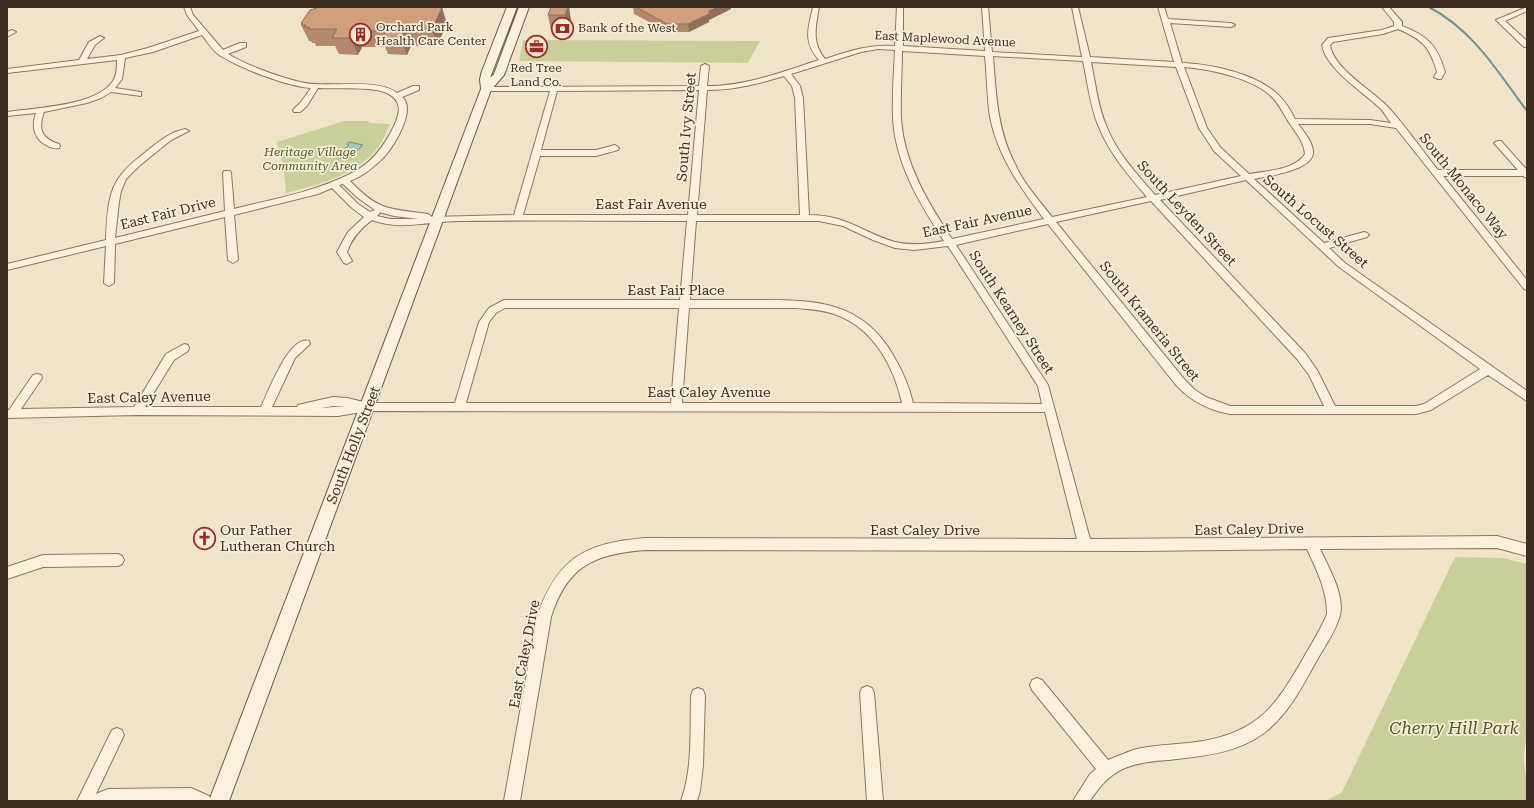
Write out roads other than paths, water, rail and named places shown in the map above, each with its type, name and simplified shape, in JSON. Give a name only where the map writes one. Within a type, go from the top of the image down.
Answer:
[{"type":"main road","name":"South Holly Street","points":[[219,801],[367,406],[439,219],[486,89],[486,74],[512,7]]},
{"type":"main road","name":"South Holly Street","points":[[486,89],[499,75],[524,7]]},
{"type":"street","points":[[187,7],[190,15],[222,54],[238,63],[293,84],[315,87],[379,88],[391,92],[397,96],[416,88]]},
{"type":"street","points":[[816,7],[811,40],[814,50],[824,62]]},
{"type":"street","name":"South Kearney Street","points":[[900,7],[897,118],[902,148],[910,175],[950,243],[1040,378],[1050,408],[1085,545]]},
{"type":"street","name":"South Krameria Street","points":[[984,7],[994,116],[999,136],[1016,174],[1050,221],[1180,382],[1198,398],[1214,406],[1230,410],[1407,411],[1422,409],[1489,370]]},
{"type":"street","name":"South Leyden Street","points":[[1075,7],[1101,124],[1108,140],[1125,166],[1154,199],[1301,356],[1313,373],[1332,410]]},
{"type":"street","name":"South Locust Street","points":[[1161,7],[1179,65],[1203,128],[1209,139],[1224,157],[1342,265],[1527,397]]},
{"type":"street","points":[[1385,7],[1398,22],[1398,27],[1423,39],[1434,50],[1441,72],[1438,77]]},
{"type":"street","points":[[1527,9],[1500,20],[1527,45]]},
{"type":"street","points":[[1165,21],[1231,26]]},
{"type":"street","name":"South Monaco Way","points":[[1398,27],[1383,32],[1335,38],[1328,42],[1325,48],[1349,79],[1383,108],[1526,284]]},
{"type":"street","points":[[7,71],[121,57],[150,50],[204,32]]},
{"type":"street","points":[[82,62],[92,44],[100,38]]},
{"type":"street","points":[[222,54],[243,46]]},
{"type":"street","name":"East Maplewood Avenue","points":[[486,89],[703,89],[738,87],[866,48],[898,47],[1211,68],[1266,89],[1277,98],[1292,121]]},
{"type":"street","points":[[7,114],[83,102],[110,90],[118,80],[121,57]]},
{"type":"street","name":"South Ivy Street","points":[[676,407],[705,66]]},
{"type":"street","points":[[786,73],[796,86],[799,98],[805,218]]},
{"type":"street","points":[[297,110],[304,104],[315,87]]},
{"type":"street","points":[[518,218],[554,89]]},
{"type":"street","points":[[110,90],[138,94]]},
{"type":"street","name":"East Fair Drive","points":[[7,267],[302,195],[345,180],[370,165],[381,155],[390,143],[404,112],[402,101],[397,96]]},
{"type":"street","points":[[42,109],[36,120],[36,127],[47,143],[56,146]]},
{"type":"street","points":[[1292,121],[1370,122],[1398,126]]},
{"type":"street","name":"East Fair Avenue","points":[[334,184],[357,208],[371,217],[385,221],[404,223],[439,219],[518,218],[829,219],[844,222],[886,242],[901,246],[922,247],[950,243],[1154,199],[1297,166],[1307,160],[1310,154],[1308,146],[1292,121]]},
{"type":"street","points":[[109,283],[111,241],[116,193],[120,182],[142,159],[172,136],[185,131]]},
{"type":"street","points":[[1498,143],[1526,174]]},
{"type":"street","points":[[536,153],[596,153],[615,148]]},
{"type":"street","points":[[227,173],[233,260]]},
{"type":"street","points":[[1436,173],[1526,174]]},
{"type":"street","name":"East Fair Avenue","points":[[345,180],[367,202],[381,209],[393,213],[439,219]]},
{"type":"street","points":[[347,261],[342,252],[348,238],[358,226],[381,209]]},
{"type":"street","points":[[1321,247],[1364,235]]},
{"type":"street","name":"East Fair Place","points":[[459,406],[484,322],[488,313],[494,308],[504,304],[809,304],[832,309],[852,317],[869,328],[884,346],[903,384],[908,408]]},
{"type":"street","points":[[265,411],[292,356],[305,344]]},
{"type":"street","points":[[137,411],[170,357],[184,348]]},
{"type":"street","points":[[9,414],[37,378]]},
{"type":"street","name":"East Caley Avenue","points":[[9,414],[137,411],[338,412],[367,406],[1050,408]]},
{"type":"street","name":"East Caley Drive","points":[[512,801],[550,596],[562,578],[581,561],[593,554],[617,546],[645,544],[1085,545],[1497,542],[1527,550]]},
{"type":"street","points":[[1081,801],[1096,779],[1126,759],[1141,754],[1213,748],[1237,740],[1259,728],[1279,710],[1295,687],[1334,614],[1332,591],[1311,543]]},
{"type":"street","points":[[7,573],[24,566],[43,561],[118,560]]},
{"type":"street","points":[[1038,685],[1107,771]]},
{"type":"street","points":[[867,693],[875,801]]},
{"type":"street","points":[[689,801],[695,773],[698,695]]},
{"type":"street","points":[[86,801],[117,735]]},
{"type":"street","points":[[98,801],[108,797],[191,796],[204,801]]},
{"type":"water","points":[[349,142],[363,145],[348,160],[335,157],[349,145],[347,144]]},
{"type":"waterway","points":[[1429,7],[1445,17],[1472,40],[1495,67],[1527,111]]},
{"type":"place","name":"Bank of the West","points":[[562,28]]},
{"type":"place","name":"Orchard Park Health Care Center","points":[[361,34]]},
{"type":"place","name":"Red Tree Land Co.","points":[[536,47]]},
{"type":"place","name":"Our Father Lutheran Church","points":[[204,538]]},
{"type":"park label","name":"Heritage Village Community Area","points":[[310,159]]},
{"type":"park label","name":"Cherry Hill Park","points":[[1454,728]]}]
